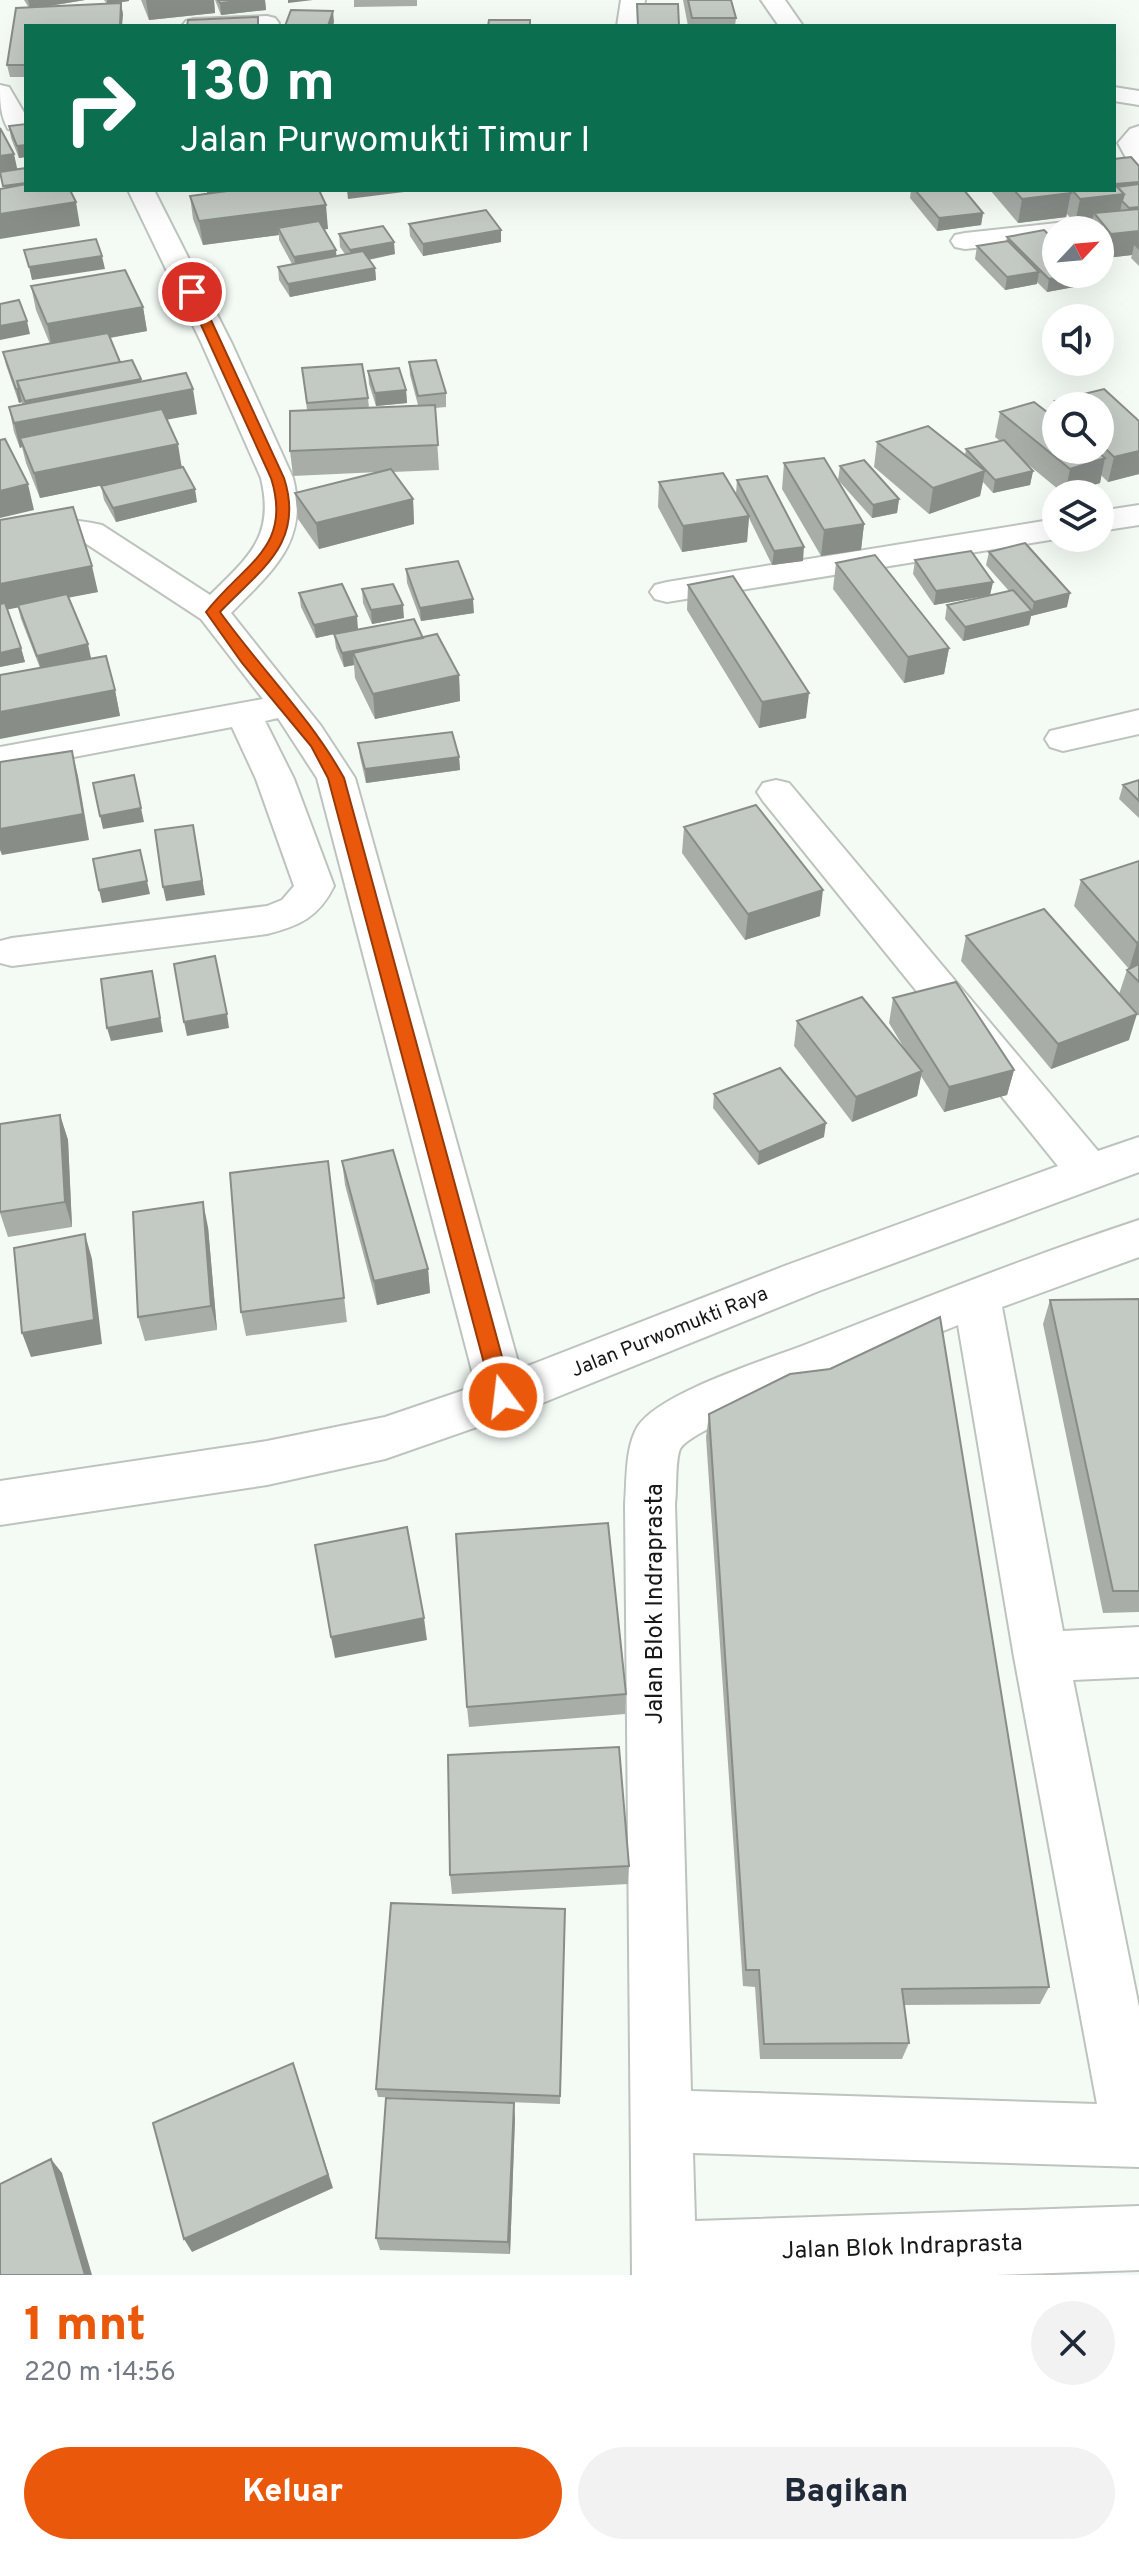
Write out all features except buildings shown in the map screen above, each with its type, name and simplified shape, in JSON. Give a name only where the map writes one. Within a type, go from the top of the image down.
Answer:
[{"type":"street","points":[[629,24],[633,0]]},
{"type":"street","points":[[773,0],[790,24]]},
{"type":"street","points":[[243,24],[267,23]]},
{"type":"street","points":[[0,92],[14,125]]},
{"type":"street","points":[[1116,94],[1139,98]]},
{"type":"street","points":[[1139,134],[1131,143],[1139,159]]},
{"type":"street","points":[[142,192],[217,344],[285,501],[284,520],[277,544],[213,612]]},
{"type":"street","points":[[965,241],[1139,222]]},
{"type":"street","points":[[1114,519],[1139,515]]},
{"type":"street","points":[[0,534],[40,528],[90,532],[213,612],[247,660],[317,744],[336,778],[345,806],[503,1397]]},
{"type":"street","points":[[667,592],[1042,531]]},
{"type":"street","points":[[0,759],[243,712],[287,707]]},
{"type":"street","points":[[12,952],[267,920],[289,913],[308,900],[314,886],[275,779],[243,712]]},
{"type":"street","points":[[1063,739],[1139,722]]},
{"type":"street","points":[[776,792],[1089,1172]]},
{"type":"street","name":"Jalan Purwomukti Raya","points":[[0,1503],[267,1463],[385,1438],[503,1397],[803,1278],[1139,1154]]},
{"type":"street","name":"Jalan Blok Indraprasta","points":[[1139,1238],[977,1297],[724,1398],[672,1424],[656,1441],[650,1504],[665,2265],[1139,2238]]},
{"type":"street","points":[[663,2121],[1136,2136],[1041,1657],[977,1297]]},
{"type":"street","points":[[1041,1657],[1139,1652]]},
{"type":"route","points":[[192,292],[285,501],[284,520],[277,544],[213,612],[247,660],[317,744],[336,778],[503,1397]]}]
